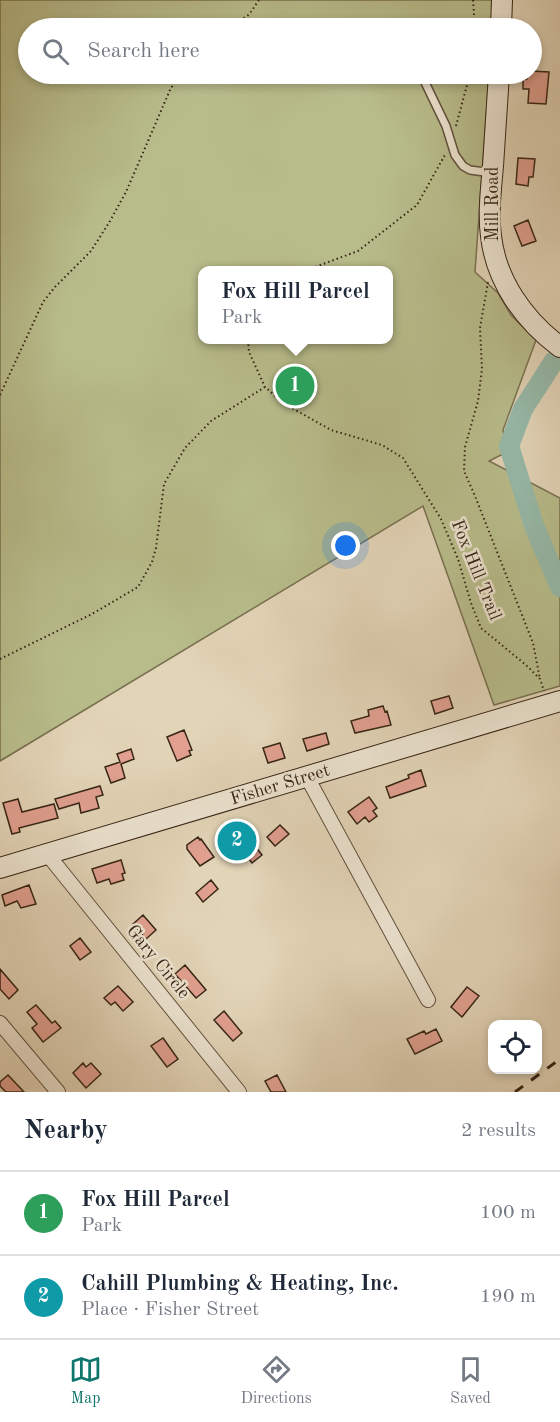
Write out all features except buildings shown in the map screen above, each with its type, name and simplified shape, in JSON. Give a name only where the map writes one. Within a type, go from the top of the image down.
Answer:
[{"type":"main road","points":[[501,18],[502,0]]},
{"type":"main road","name":"Mill Road","points":[[497,84],[490,218],[494,252],[502,276],[514,299],[530,320],[554,342]]},
{"type":"main road","name":"Fisher Street","points":[[0,868],[555,702]]},
{"type":"street","points":[[307,777],[428,1000]]},
{"type":"street","name":"Gary Circle","points":[[48,855],[239,1092]]},
{"type":"street","points":[[0,1023],[58,1092]]},
{"type":"lane","points":[[426,84],[446,126],[455,155],[463,166],[470,170],[492,173]]},
{"type":"path","points":[[242,18],[259,0]]},
{"type":"path","points":[[473,0],[474,18]]},
{"type":"path","points":[[0,395],[43,302],[55,286],[91,251],[110,221],[126,192],[173,84]]},
{"type":"path","points":[[317,266],[358,251],[417,206],[452,143],[467,84]]},
{"type":"path","points":[[494,252],[480,328],[481,380],[478,401],[465,447],[464,471],[533,643],[540,679]]},
{"type":"path","name":"Fox Hill Trail","points":[[248,344],[249,352],[265,387],[283,403],[331,430],[382,445],[403,458],[441,519],[458,559],[481,628],[540,679],[555,702]]},
{"type":"path","points":[[0,659],[92,614],[138,587],[153,562],[164,483],[185,447],[211,421],[265,387]]},
{"type":"green space","points":[[0,0],[494,0],[493,18],[18,18],[18,84],[488,84],[475,272],[498,293],[511,315],[536,340],[503,430],[507,452],[489,461],[560,498],[560,686],[494,705],[423,506],[0,761]]},
{"type":"waterway","points":[[560,357],[554,361],[523,409],[509,446],[534,526],[560,587]]},
{"type":"railway","points":[[515,1092],[560,1059]]},
{"type":"place","name":"Fox Hill Parcel","points":[[295,386]]},
{"type":"place","name":"Cahill Plumbing & Heating, Inc.","points":[[237,841]]}]
